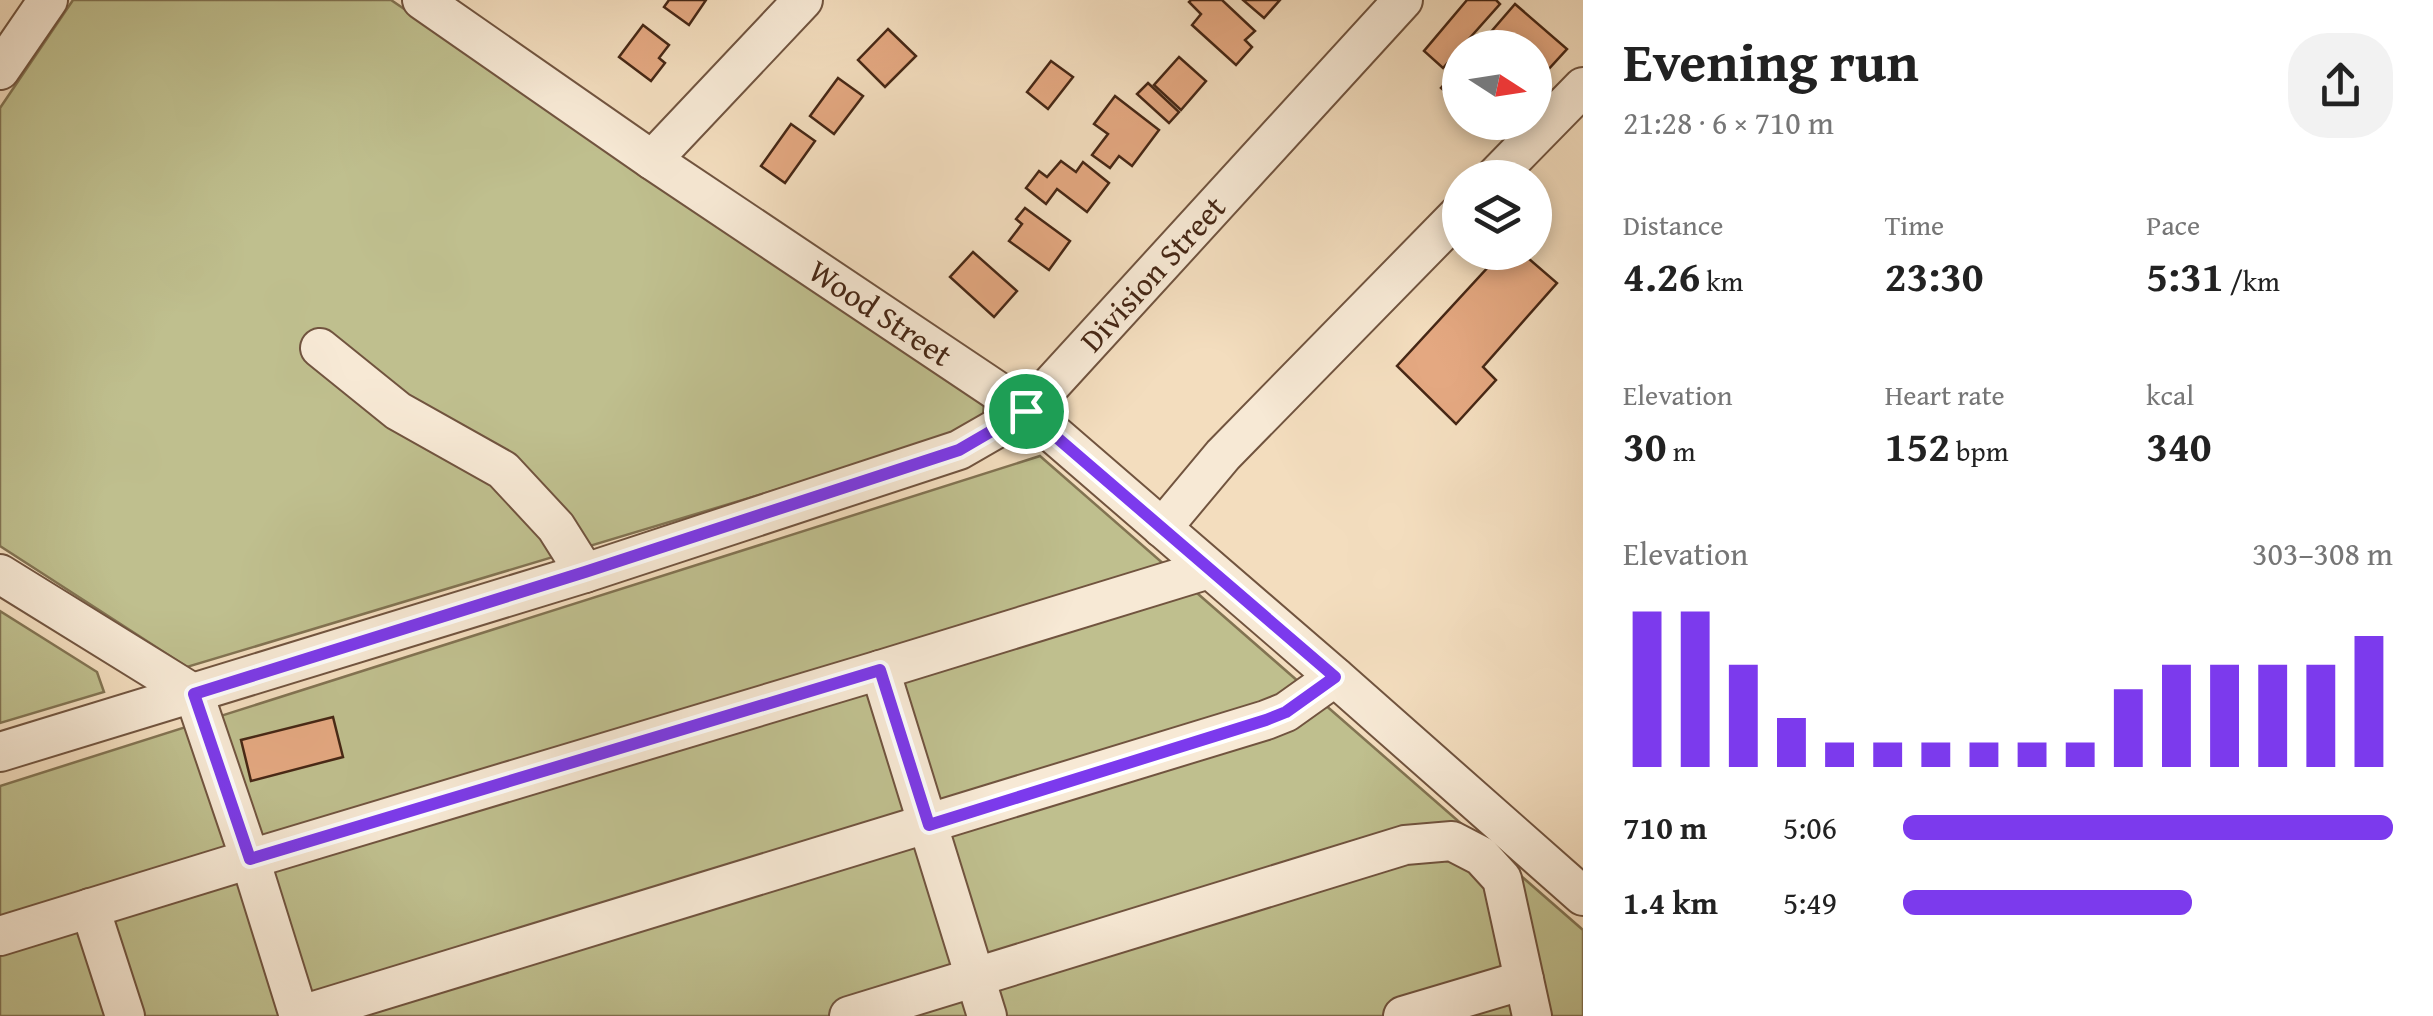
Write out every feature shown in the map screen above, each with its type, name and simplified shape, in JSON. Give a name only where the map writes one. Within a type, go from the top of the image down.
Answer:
[{"type":"street","points":[[0,70],[48,0]]},
{"type":"street","name":"Wood Street","points":[[422,0],[1026,411],[1583,896]]},
{"type":"street","points":[[652,160],[803,0]]},
{"type":"street","name":"Division Street","points":[[0,752],[585,572],[959,450],[1026,411],[1403,0]]},
{"type":"street","points":[[1512,160],[1583,87]]},
{"type":"street","points":[[1162,528],[1224,456],[1442,232]]},
{"type":"street","points":[[320,348],[398,411],[504,470],[556,527],[585,572]]},
{"type":"street","points":[[0,936],[1208,569]]},
{"type":"street","points":[[0,574],[194,694],[298,1016],[1266,720],[1286,712],[1335,677]]},
{"type":"street","points":[[880,670],[986,1016]]},
{"type":"street","points":[[850,1016],[1405,845],[1452,841],[1481,856],[1502,878],[1528,998],[1403,1016]]},
{"type":"street","points":[[90,908],[125,1016]]},
{"type":"green space","points":[[73,0],[391,0],[984,404],[982,428],[187,667],[0,546],[0,108]]},
{"type":"green space","points":[[1040,456],[1583,930],[1583,1016],[0,1016],[0,786]]},
{"type":"green space","points":[[0,611],[97,672],[104,692],[0,723]]},
{"type":"building","points":[[669,0],[706,0],[689,25],[664,7]]},
{"type":"building","points":[[1191,0],[1222,0],[1255,31],[1245,40],[1252,47],[1236,65],[1192,25],[1201,14]]},
{"type":"building","points":[[1243,0],[1280,0],[1264,18]]},
{"type":"building","points":[[1467,0],[1496,0],[1500,4],[1477,30],[1442,30],[1442,67],[1424,51]]},
{"type":"building","points":[[1515,4],[1545,30],[1493,30]]},
{"type":"building","points":[[643,25],[669,45],[659,58],[665,63],[651,81],[619,57]]},
{"type":"building","points":[[888,29],[916,56],[885,87],[858,60]]},
{"type":"building","points":[[1552,36],[1567,49],[1552,65]]},
{"type":"building","points":[[1179,57],[1206,81],[1181,110],[1154,85]]},
{"type":"building","points":[[1051,61],[1073,77],[1048,109],[1027,92]]},
{"type":"building","points":[[838,78],[863,96],[834,134],[810,116]]},
{"type":"building","points":[[1148,83],[1179,112],[1169,123],[1137,94]]},
{"type":"building","points":[[1115,96],[1159,130],[1132,166],[1119,156],[1110,168],[1092,155],[1108,134],[1094,124]]},
{"type":"building","points":[[791,124],[815,141],[785,183],[761,166]]},
{"type":"building","points":[[1061,161],[1076,172],[1083,162],[1109,183],[1087,212],[1057,189],[1046,204],[1026,188],[1039,171],[1047,177]]},
{"type":"building","points":[[1025,208],[1070,241],[1049,270],[1009,241],[1022,224],[1016,219]]},
{"type":"building","points":[[973,252],[1017,291],[994,317],[950,277]]},
{"type":"building","points":[[1485,270],[1542,270],[1557,283],[1483,367],[1496,380],[1456,424],[1397,366]]},
{"type":"building","points":[[333,717],[343,757],[251,781],[241,740]]},
{"type":"route","points":[[1026,411],[1335,677],[1286,712],[1266,720],[929,825],[880,670],[250,859],[194,694],[959,450],[1026,411]]}]
